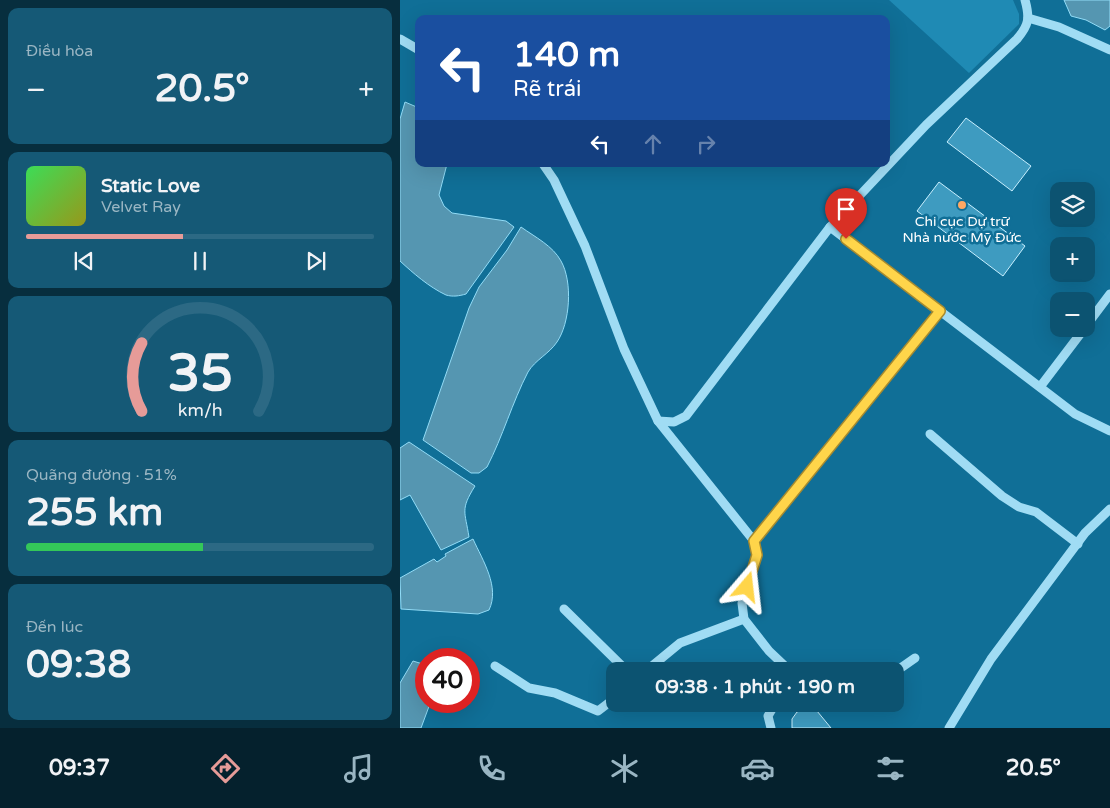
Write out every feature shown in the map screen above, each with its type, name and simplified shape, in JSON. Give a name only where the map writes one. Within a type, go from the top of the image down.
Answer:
[{"type":"street","points":[[890,163],[926,125],[1017,39],[1026,28],[1029,14],[1026,0]]},
{"type":"street","points":[[1028,18],[1059,27],[1110,50]]},
{"type":"street","points":[[400,39],[415,48]]},
{"type":"street","points":[[546,167],[554,180],[585,246],[624,349],[658,422],[754,541],[757,555],[742,604],[744,619],[769,651],[781,662]]},
{"type":"street","points":[[658,422],[674,422],[686,416],[830,227],[886,167]]},
{"type":"street","points":[[830,227],[1075,414],[1110,431]]},
{"type":"street","points":[[1095,314],[1110,294]]},
{"type":"street","points":[[754,541],[940,311]]},
{"type":"street","points":[[1040,387],[1078,337]]},
{"type":"street","points":[[930,434],[1002,496],[1019,507],[1036,512],[1078,544]]},
{"type":"street","points":[[949,728],[990,659],[1078,544],[1110,508]]},
{"type":"street","points":[[564,609],[618,662]]},
{"type":"street","points":[[657,662],[680,643],[744,619]]},
{"type":"street","points":[[904,666],[915,658]]},
{"type":"street","points":[[495,666],[529,688],[555,693],[598,711],[606,705]]},
{"type":"street","points":[[770,712],[768,716],[772,728]]},
{"type":"shaded area","points":[[889,0],[1013,0],[1019,14],[1019,24],[969,73]]},
{"type":"shaded area","points":[[1064,0],[1110,0],[1110,26],[1105,30],[1086,20],[1071,16]]},
{"type":"shaded area","points":[[405,102],[415,106],[415,167],[446,167],[439,195],[444,206],[452,213],[506,221],[514,227],[466,294],[451,296],[440,292],[427,284],[400,261],[400,119]]},
{"type":"shaded area","points":[[521,227],[549,246],[561,261],[565,270],[568,291],[565,324],[557,342],[528,372],[487,467],[479,473],[471,473],[423,440],[469,308],[479,287],[507,250]]},
{"type":"shaded area","points":[[409,442],[475,486],[465,506],[469,537],[441,550],[410,495],[400,500],[400,448]]},
{"type":"shaded area","points":[[473,539],[489,574],[493,592],[489,610],[478,614],[401,609],[400,578],[434,559],[437,562],[446,556],[445,554]]},
{"type":"shaded area","points":[[413,661],[415,662],[415,713],[427,713],[421,728],[400,728],[400,683]]},
{"type":"building","points":[[966,118],[1031,166],[1012,191],[947,142]]},
{"type":"building","points":[[939,182],[1025,246],[1003,276],[917,211]]},
{"type":"building","points":[[797,712],[818,712],[831,728],[792,728],[792,719]]},
{"type":"place","name":"Chi cục Dự trữ Nhà nước Mỹ Đức","points":[[962,205]]},
{"type":"route","points":[[747,587],[757,555],[754,541],[940,311],[846,239]]}]
